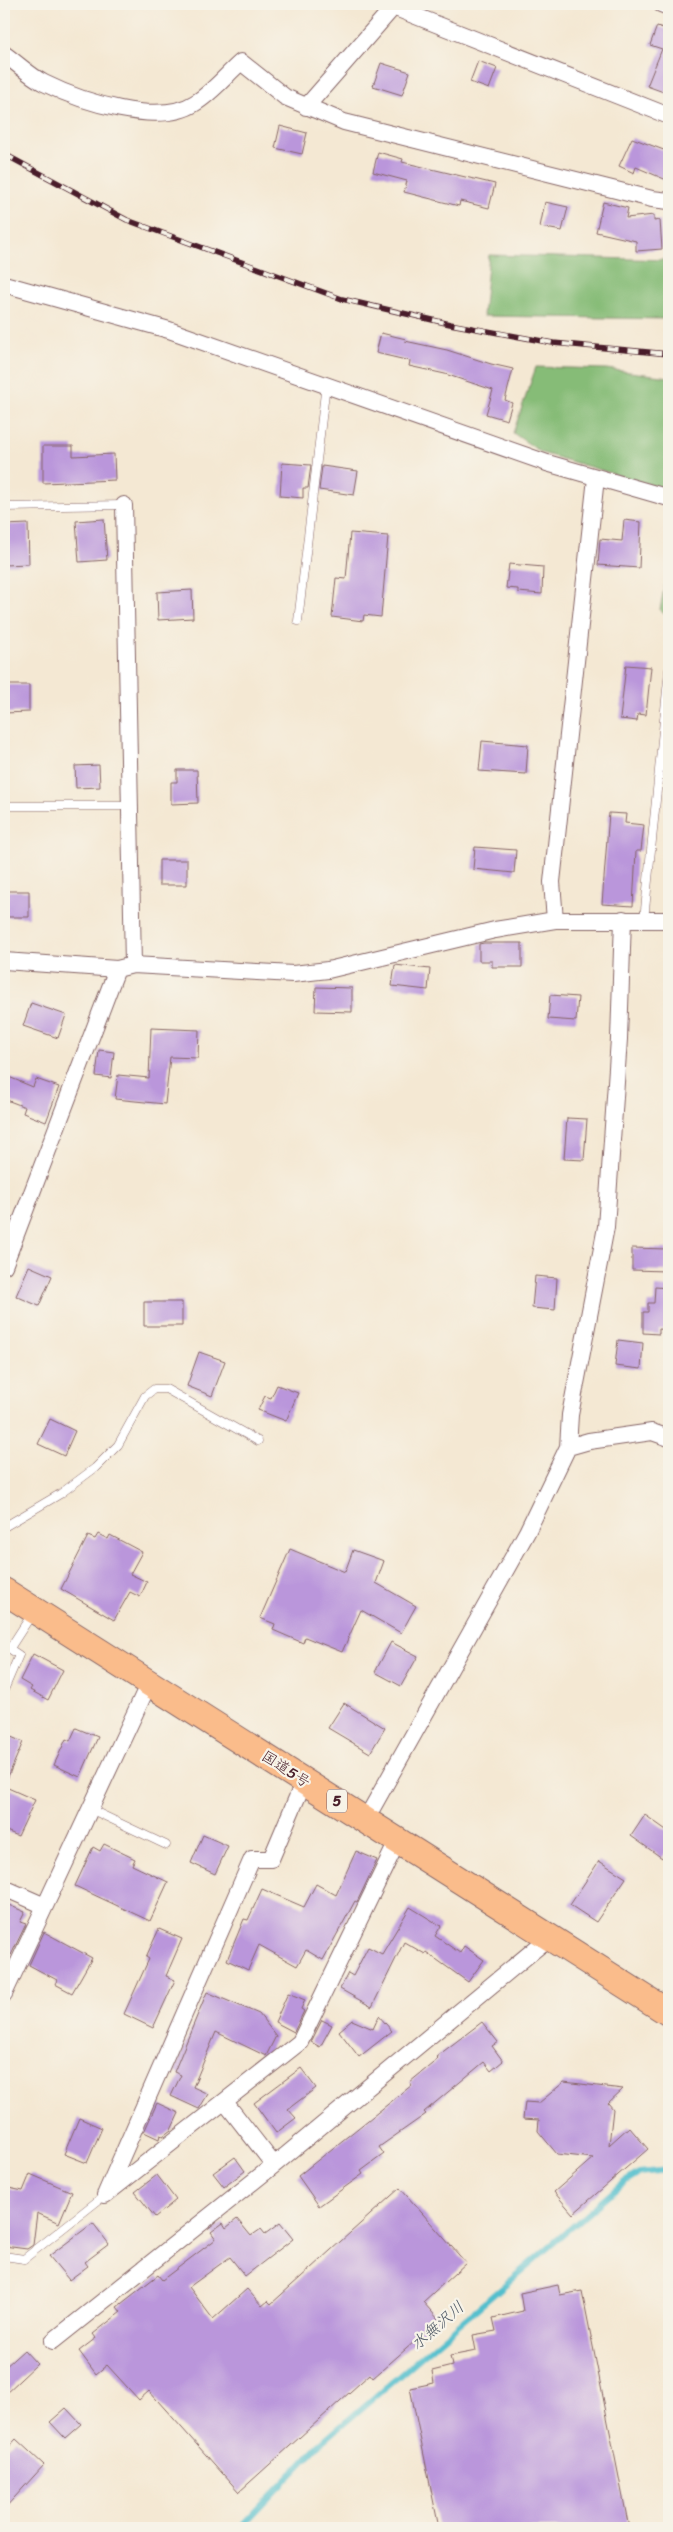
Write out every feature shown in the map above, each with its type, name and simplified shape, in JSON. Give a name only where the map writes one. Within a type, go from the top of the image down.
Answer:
[{"type":"highway","name":"国道5号","points":[[4,1591],[669,2012]]},
{"type":"street","points":[[661,4],[669,7]]},
{"type":"street","points":[[306,107],[394,6],[669,116]]},
{"type":"street","points":[[4,54],[43,83],[89,100],[139,112],[170,112],[195,104],[241,62],[285,97],[344,122],[652,199],[669,201]]},
{"type":"street","points":[[4,284],[169,330],[547,463],[669,498]]},
{"type":"street","points":[[555,920],[552,882],[596,478]]},
{"type":"street","points":[[124,505],[133,965]]},
{"type":"street","points":[[366,1819],[527,1532],[568,1447],[570,1415],[606,1227],[619,1038],[623,919]]},
{"type":"street","points":[[4,961],[117,969],[133,965],[293,974],[328,970],[494,930],[555,920],[669,920]]},
{"type":"street","points":[[4,1266],[117,969]]},
{"type":"street","points":[[568,1447],[589,1441],[652,1432],[669,1438]]},
{"type":"street","points":[[4,1994],[149,1683]]},
{"type":"street","points":[[105,2195],[252,1859],[270,1860],[304,1781]]},
{"type":"street","points":[[105,2195],[226,2102],[300,2042],[398,1840]]},
{"type":"street","points":[[4,1888],[45,1906]]},
{"type":"street","points":[[53,2341],[274,2165],[551,1936]]},
{"type":"street","points":[[226,2102],[274,2165]]},
{"type":"lane","points":[[298,621],[326,384]]},
{"type":"lane","points":[[4,507],[124,505]]},
{"type":"lane","points":[[644,920],[669,670]]},
{"type":"lane","points":[[4,806],[130,806]]},
{"type":"lane","points":[[4,1527],[60,1494],[95,1468],[118,1446],[145,1396],[154,1389],[166,1389],[258,1441]]},
{"type":"lane","points":[[4,1690],[20,1655],[7,1646],[35,1611]]},
{"type":"lane","points":[[90,1809],[166,1845]]},
{"type":"lane","points":[[4,2256],[24,2259],[105,2195]]},
{"type":"green space","points":[[489,255],[669,260],[669,319],[483,316]]},
{"type":"green space","points":[[536,367],[606,369],[669,377],[669,490],[542,453],[513,433]]},
{"type":"green space","points":[[669,560],[669,618],[660,610]]},
{"type":"building","points":[[657,26],[669,30],[669,94],[647,86],[662,49],[650,45]]},
{"type":"building","points":[[478,61],[497,68],[489,89],[470,82]]},
{"type":"building","points":[[381,63],[410,72],[402,95],[373,86]]},
{"type":"building","points":[[280,126],[307,133],[302,154],[275,148]]},
{"type":"building","points":[[632,138],[669,152],[669,181],[636,167],[634,173],[619,166]]},
{"type":"building","points":[[378,152],[403,159],[402,162],[495,184],[489,208],[460,201],[459,206],[404,192],[407,181],[373,172]]},
{"type":"building","points":[[545,202],[568,207],[562,231],[540,227]]},
{"type":"building","points":[[603,202],[628,208],[626,218],[654,215],[654,221],[660,220],[662,249],[636,251],[636,241],[596,232]]},
{"type":"building","points":[[381,333],[513,369],[505,400],[512,403],[507,420],[486,414],[493,390],[445,374],[409,366],[410,361],[376,353]]},
{"type":"building","points":[[43,446],[73,446],[73,456],[114,454],[115,480],[43,483]]},
{"type":"building","points":[[282,463],[311,465],[308,488],[303,488],[303,498],[280,496]]},
{"type":"building","points":[[322,466],[358,471],[354,495],[319,490]]},
{"type":"building","points":[[104,519],[107,560],[79,562],[76,521]]},
{"type":"building","points":[[624,520],[641,522],[639,568],[598,565],[600,539],[622,541]]},
{"type":"building","points":[[28,524],[29,564],[4,565],[4,525]]},
{"type":"building","points":[[350,533],[388,536],[381,617],[364,615],[363,621],[332,617],[336,578],[346,579]]},
{"type":"building","points":[[509,564],[543,567],[542,594],[518,592],[518,589],[506,588]]},
{"type":"building","points":[[192,590],[193,618],[158,620],[157,592]]},
{"type":"building","points":[[626,665],[651,667],[646,715],[638,714],[637,721],[620,719]]},
{"type":"building","points":[[4,685],[29,685],[29,712],[4,713]]},
{"type":"building","points":[[482,741],[528,745],[526,774],[479,771]]},
{"type":"building","points":[[99,765],[100,787],[76,788],[75,766]]},
{"type":"building","points":[[177,770],[197,770],[198,803],[171,804],[171,782],[177,782]]},
{"type":"building","points":[[609,813],[626,814],[625,823],[644,825],[641,851],[636,851],[633,906],[602,904]]},
{"type":"building","points":[[475,847],[516,850],[514,873],[473,869]]},
{"type":"building","points":[[159,860],[187,860],[187,885],[159,885]]},
{"type":"building","points":[[4,891],[29,891],[29,917],[4,917]]},
{"type":"building","points":[[522,943],[522,967],[492,967],[492,961],[479,961],[479,944]]},
{"type":"building","points":[[395,965],[430,969],[428,990],[392,986]]},
{"type":"building","points":[[316,987],[352,988],[352,1012],[315,1011]]},
{"type":"building","points":[[550,995],[578,997],[576,1021],[548,1019]]},
{"type":"building","points":[[31,1003],[66,1015],[58,1038],[23,1026]]},
{"type":"building","points":[[151,1028],[199,1030],[198,1058],[170,1057],[165,1104],[115,1099],[118,1075],[149,1078]]},
{"type":"building","points":[[99,1050],[114,1052],[111,1078],[96,1076]]},
{"type":"building","points":[[4,1075],[33,1087],[36,1079],[59,1087],[46,1122],[23,1113],[25,1107],[4,1099]]},
{"type":"building","points":[[567,1118],[587,1119],[584,1160],[564,1159]]},
{"type":"building","points":[[632,1248],[667,1249],[666,1271],[632,1270]]},
{"type":"building","points":[[29,1266],[52,1276],[39,1306],[16,1296]]},
{"type":"building","points":[[535,1276],[557,1278],[555,1310],[532,1308]]},
{"type":"building","points":[[655,1287],[669,1288],[669,1330],[659,1329],[659,1334],[643,1333],[643,1312],[648,1312],[648,1303],[654,1303]]},
{"type":"building","points":[[144,1302],[182,1302],[182,1326],[144,1326]]},
{"type":"building","points":[[618,1340],[643,1343],[641,1369],[615,1366]]},
{"type":"building","points":[[199,1352],[225,1361],[212,1396],[187,1386]]},
{"type":"building","points":[[277,1385],[298,1393],[286,1421],[258,1410],[265,1396],[271,1398]]},
{"type":"building","points":[[50,1419],[75,1431],[64,1456],[38,1444]]},
{"type":"building","points":[[98,1534],[108,1539],[110,1535],[142,1552],[130,1574],[147,1582],[140,1597],[130,1592],[114,1620],[61,1589],[88,1536],[95,1539]]},
{"type":"building","points":[[290,1549],[345,1572],[353,1550],[384,1561],[376,1583],[416,1606],[401,1633],[361,1610],[342,1652],[305,1637],[303,1643],[273,1630],[275,1624],[260,1618]]},
{"type":"building","points":[[391,1642],[418,1656],[401,1686],[375,1672]]},
{"type":"building","points":[[33,1654],[63,1670],[48,1700],[30,1690],[32,1687],[20,1680]]},
{"type":"building","points":[[344,1703],[385,1728],[370,1753],[328,1728]]},
{"type":"building","points":[[76,1728],[98,1737],[80,1777],[54,1765],[66,1739],[70,1741]]},
{"type":"building","points":[[4,1734],[23,1742],[4,1786]]},
{"type":"building","points":[[8,1788],[35,1800],[18,1836],[4,1830],[4,1796]]},
{"type":"building","points":[[645,1815],[669,1832],[669,1848],[662,1858],[631,1836]]},
{"type":"building","points":[[203,1835],[228,1846],[215,1874],[191,1863]]},
{"type":"building","points":[[104,1844],[135,1859],[132,1865],[168,1882],[150,1921],[75,1886],[93,1847],[100,1851]]},
{"type":"building","points":[[356,1851],[377,1860],[357,1902],[355,1901],[323,1960],[306,1950],[297,1966],[259,1945],[248,1970],[227,1960],[244,1919],[248,1920],[262,1889],[304,1907],[316,1884],[336,1895]]},
{"type":"building","points":[[599,1861],[626,1878],[596,1922],[570,1905]]},
{"type":"building","points":[[4,1903],[25,1912],[20,1922],[26,1924],[11,1955],[7,1953],[4,1960]]},
{"type":"building","points":[[410,1907],[441,1926],[435,1936],[460,1953],[464,1946],[484,1960],[468,1982],[426,1952],[425,1954],[404,1942],[372,2007],[340,1989],[348,1973],[353,1976],[368,1947],[382,1954]]},
{"type":"building","points":[[159,1929],[182,1939],[166,1976],[175,1980],[153,2028],[124,2014],[149,1959],[146,1957]]},
{"type":"building","points":[[44,1932],[92,1958],[72,1993],[55,1984],[57,1980],[29,1965]]},
{"type":"building","points":[[207,1992],[259,2014],[276,2036],[266,2056],[216,2032],[193,2087],[208,2094],[199,2109],[171,2096],[181,2075],[174,2072]]},
{"type":"building","points":[[288,1993],[305,2000],[301,2009],[304,2011],[294,2032],[275,2022]]},
{"type":"building","points":[[379,2016],[392,2031],[359,2057],[339,2031],[352,2020],[373,2029]]},
{"type":"building","points":[[322,2020],[332,2025],[320,2047],[311,2042]]},
{"type":"building","points":[[482,2022],[498,2042],[492,2046],[503,2061],[491,2071],[484,2062],[424,2112],[426,2114],[379,2147],[384,2154],[361,2171],[363,2174],[319,2206],[298,2176],[412,2085],[410,2082],[438,2059],[436,2057]]},
{"type":"building","points":[[301,2068],[316,2088],[288,2109],[296,2118],[276,2133],[254,2103]]},
{"type":"building","points":[[564,2082],[623,2089],[608,2103],[613,2109],[609,2145],[629,2127],[648,2149],[573,2214],[554,2192],[593,2158],[557,2154],[538,2131],[539,2120],[523,2119],[525,2102],[539,2103]]},
{"type":"building","points":[[157,2103],[179,2113],[171,2130],[163,2136],[160,2135],[159,2139],[144,2132]]},
{"type":"building","points":[[79,2118],[102,2128],[87,2163],[64,2154]]},
{"type":"building","points":[[235,2157],[245,2171],[224,2187],[213,2173]]},
{"type":"building","points":[[30,2174],[72,2192],[59,2223],[37,2213],[33,2245],[27,2249],[4,2246],[4,2187],[23,2191]]},
{"type":"building","points":[[157,2175],[176,2200],[155,2217],[135,2192]]},
{"type":"building","points":[[400,2188],[466,2263],[423,2302],[439,2320],[373,2378],[370,2374],[239,2492],[149,2391],[139,2400],[107,2365],[96,2374],[79,2351],[96,2338],[93,2334],[121,2312],[117,2307],[158,2275],[162,2280],[216,2239],[211,2232],[223,2223],[226,2228],[237,2219],[251,2236],[261,2229],[265,2234],[280,2223],[293,2239],[245,2276],[230,2257],[189,2287],[213,2319],[247,2289],[262,2306],[268,2301],[271,2304]]},
{"type":"building","points":[[93,2223],[109,2244],[85,2262],[88,2266],[69,2280],[49,2256]]},
{"type":"building","points":[[558,2285],[560,2295],[582,2291],[629,2528],[439,2528],[410,2388],[434,2383],[432,2371],[452,2366],[450,2356],[476,2351],[473,2335],[496,2331],[493,2318],[523,2311],[520,2293]]},
{"type":"building","points":[[24,2350],[37,2364],[4,2395],[4,2368]]},
{"type":"building","points":[[66,2408],[81,2424],[65,2438],[50,2422]]},
{"type":"building","points":[[16,2439],[44,2465],[4,2509],[4,2452]]},
{"type":"waterway","name":"水無沢川","points":[[240,2528],[319,2445],[623,2183],[639,2173],[669,2170]]},
{"type":"railway","points":[[4,154],[127,220],[342,299],[450,324],[553,343],[669,354]]}]
